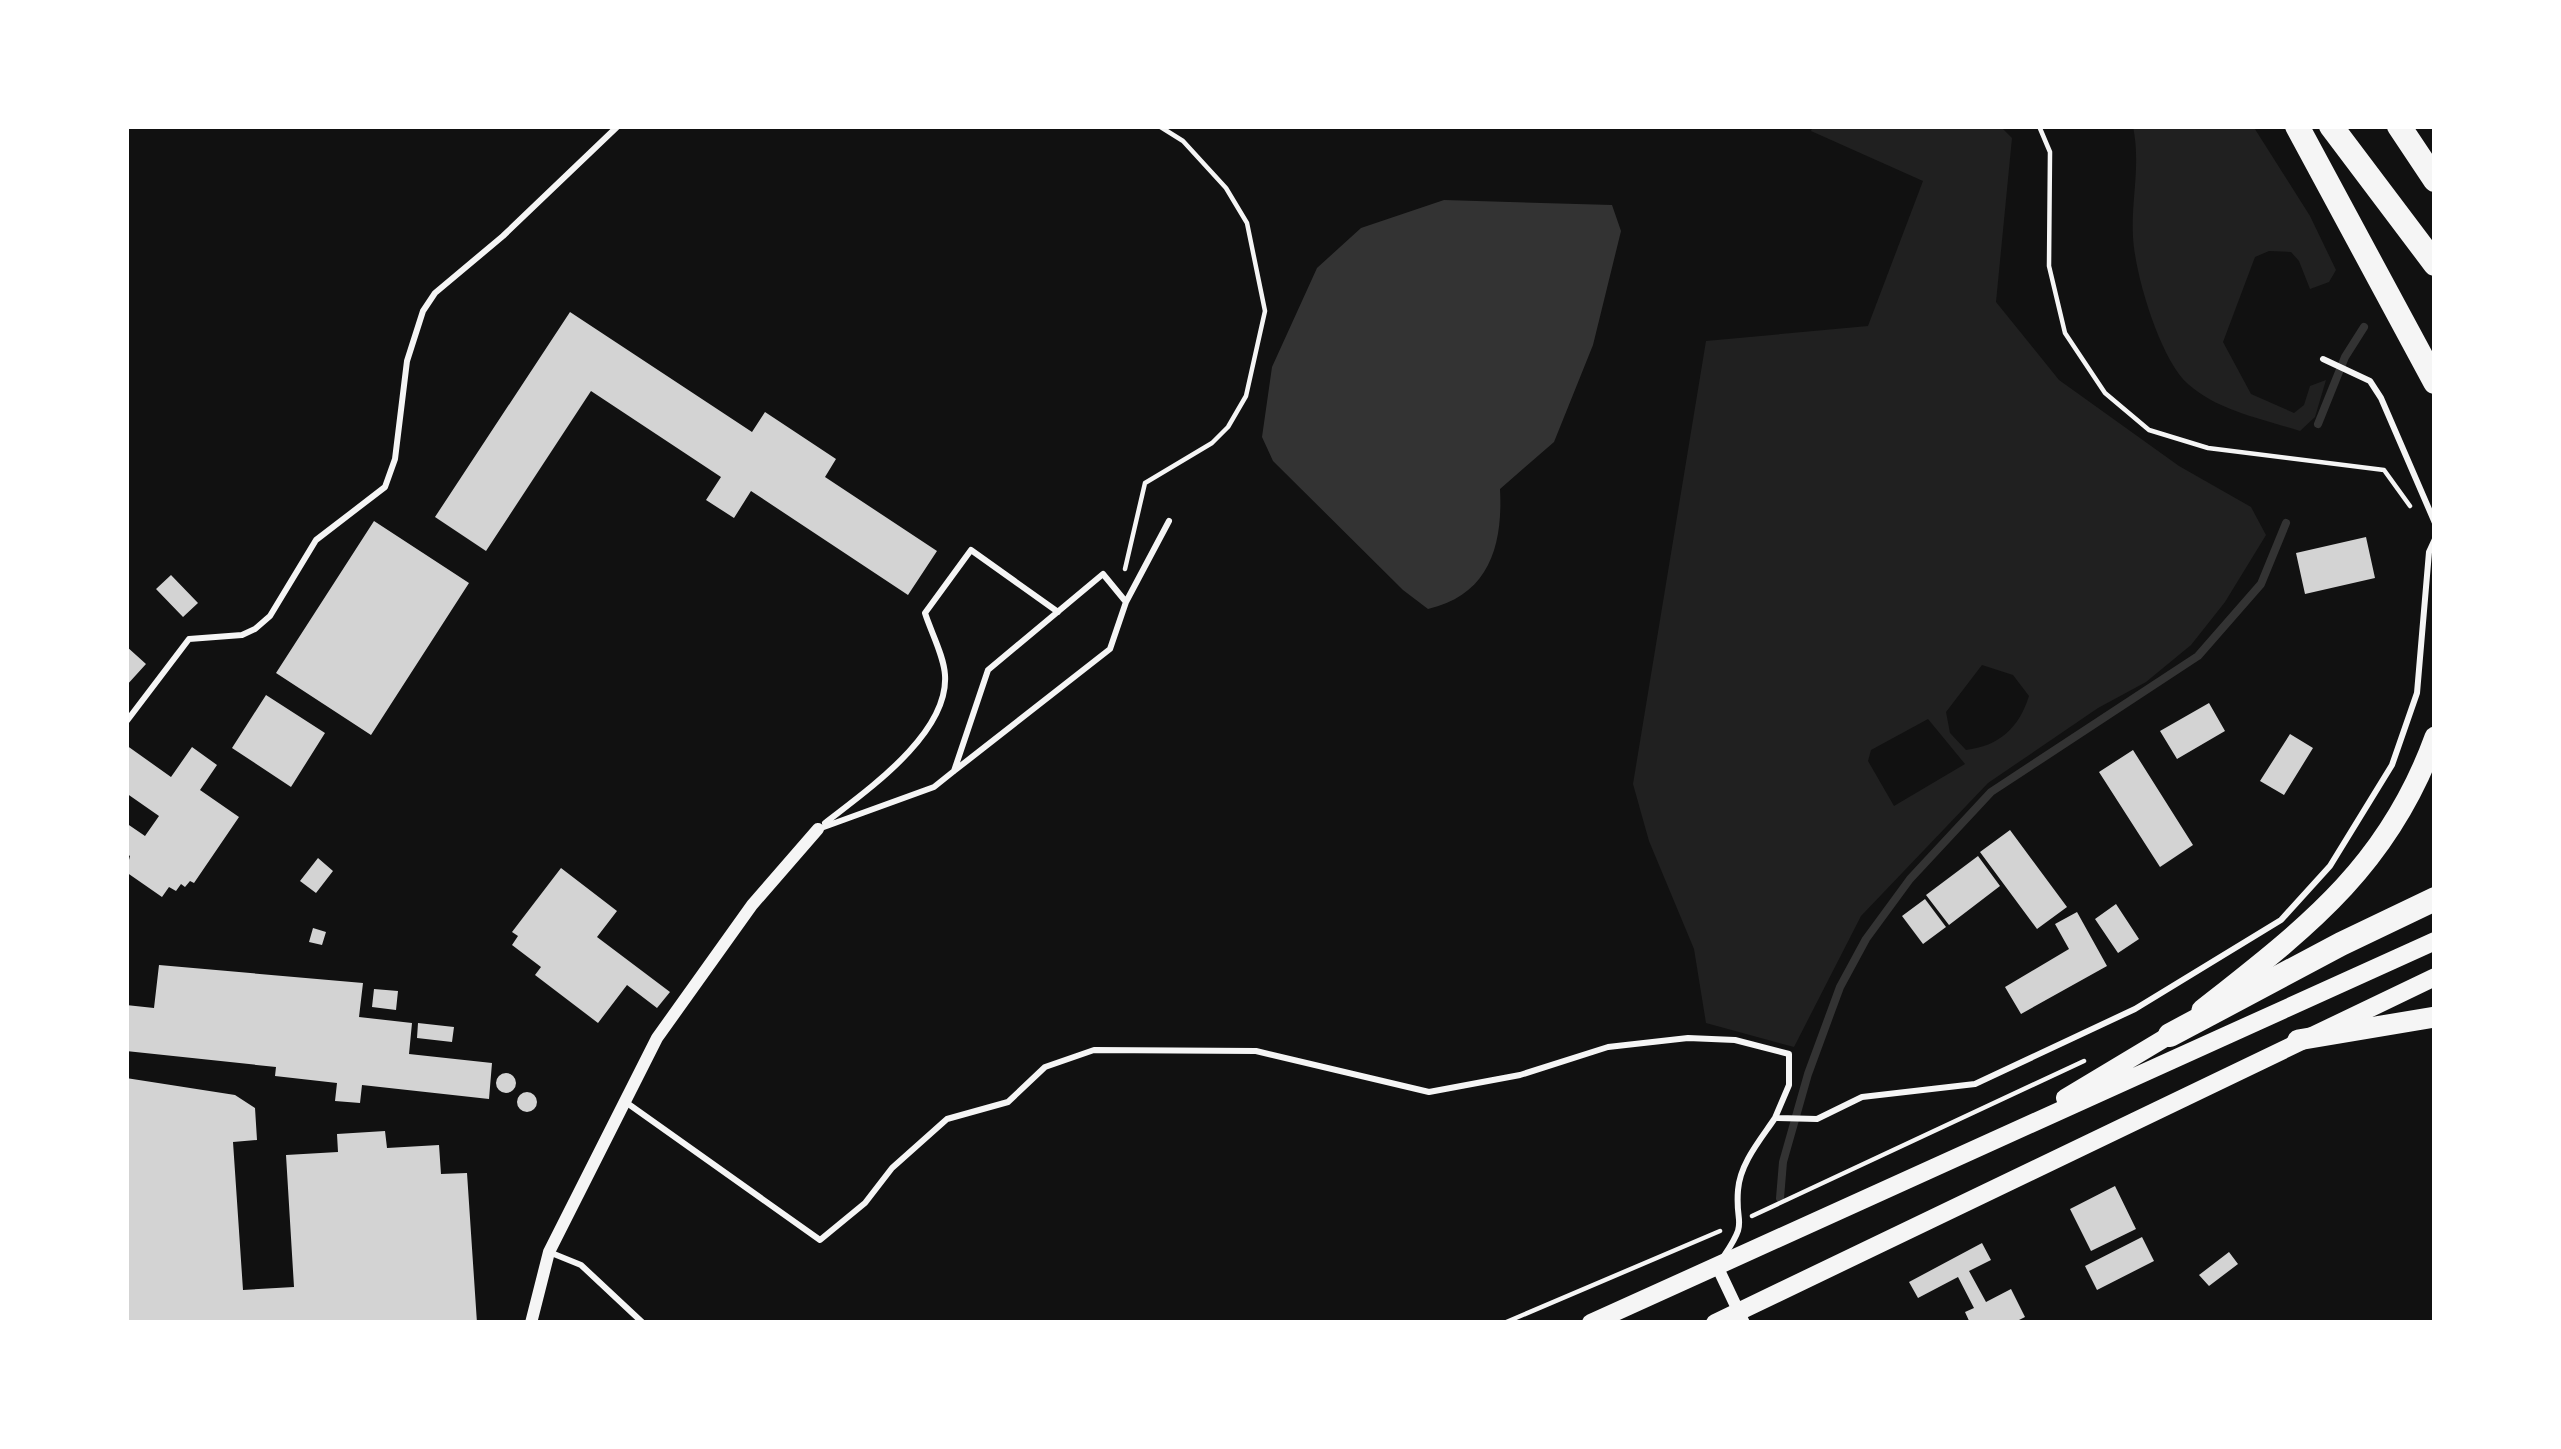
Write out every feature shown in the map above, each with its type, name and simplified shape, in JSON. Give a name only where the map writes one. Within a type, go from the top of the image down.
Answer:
[{"type":"highway","points":[[2297,126],[2435,382]]},
{"type":"highway","points":[[2331,126],[2435,264]]},
{"type":"highway","points":[[2399,126],[2435,180]]},
{"type":"highway","points":[[2394,311],[2435,400]]},
{"type":"highway","points":[[2170,1035],[2305,928],[2355,876],[2388,836],[2417,786],[2435,737]]},
{"type":"highway","points":[[2170,1035],[2435,899]]},
{"type":"highway","points":[[2298,1040],[2435,1017]]},
{"type":"main road","points":[[1591,1323],[2435,941]]},
{"type":"main road","points":[[1715,1323],[1742,1317],[2298,1040],[2435,977]]},
{"type":"main road","points":[[1995,1141],[2170,1035]]},
{"type":"street","points":[[531,1323],[549,1252],[624,1101],[671,1019],[752,905],[818,829]]},
{"type":"street","points":[[1718,1266],[1742,1317]]},
{"type":"lane","points":[[126,722],[189,639],[242,635],[255,629],[270,616],[316,541],[385,487],[395,459],[407,361],[423,310],[435,292],[503,236],[619,126]]},
{"type":"lane","points":[[2323,359],[2370,381],[2435,523]]},
{"type":"lane","points":[[818,829],[934,787],[1110,649],[1126,602],[1169,521]]},
{"type":"lane","points":[[1775,1118],[1817,1119],[1862,1097],[1976,1084],[2135,1009],[2282,920],[2330,866],[2392,765],[2417,693],[2429,552],[2435,539]]},
{"type":"lane","points":[[818,829],[883,777],[935,721],[946,676],[925,613],[971,550],[1058,612]]},
{"type":"lane","points":[[955,771],[988,670],[1103,574],[1126,602]]},
{"type":"lane","points":[[624,1101],[820,1240],[865,1203],[892,1168],[947,1119],[1008,1102],[1045,1067],[1094,1049],[1256,1052],[1430,1092],[1520,1075],[1608,1047],[1688,1038],[1735,1040],[1789,1054],[1789,1084],[1775,1118],[1748,1158],[1738,1187],[1741,1230],[1718,1266]]},
{"type":"lane","points":[[549,1252],[581,1265],[643,1323]]},
{"type":"path","points":[[1119,593],[1145,484],[1228,427],[1246,396],[1265,310],[1247,223],[1226,188],[1183,141],[1159,126]]},
{"type":"path","points":[[2039,126],[2050,152],[2049,266],[2065,333],[2105,393],[2149,430],[2208,448],[2384,470],[2410,505]]},
{"type":"path","points":[[1504,1323],[1740,1222],[2093,1056]]},
{"type":"shaded area","points":[[1813,126],[2000,126],[2012,138],[1996,302],[2059,380],[2179,466],[2251,507],[2266,535],[2225,602],[2191,645],[2146,682],[2098,708],[1988,783],[1861,916],[1794,1047],[1706,1023],[1694,949],[1649,841],[1633,784],[1706,341],[1868,326],[1923,181],[1811,131]],"holes":[[[1982,665],[2013,675],[2029,696],[2006,734],[1966,750],[1950,733],[1946,712]],[[1928,719],[1965,764],[1894,806],[1868,761],[1871,750]]]},
{"type":"shaded area","points":[[2133,126],[2253,126],[2310,216],[2336,270],[2329,282],[2310,289],[2291,252],[2269,251],[2255,257],[2223,342],[2251,394],[2294,413],[2304,405],[2310,386],[2326,380],[2315,417],[2300,431],[2213,401],[2188,384],[2168,356],[2144,294],[2135,253]]},
{"type":"shaded area","points":[[1444,200],[1612,205],[1621,231],[1593,345],[1554,442],[1500,489],[1495,548],[1478,580],[1449,602],[1428,609],[1273,461],[1262,437],[1272,367],[1317,268],[1361,228]]},
{"type":"building","points":[[570,312],[752,432],[765,412],[836,459],[825,477],[937,551],[908,595],[751,491],[734,518],[706,500],[721,477],[591,391],[486,551],[435,517]]},
{"type":"building","points":[[374,521],[469,583],[371,735],[276,673]]},
{"type":"building","points":[[2366,537],[2375,578],[2305,594],[2296,553]]},
{"type":"building","points":[[171,575],[198,603],[183,617],[156,589]]},
{"type":"building","points":[[126,646],[146,664],[126,686]]},
{"type":"building","points":[[266,695],[325,733],[291,787],[232,748]]},
{"type":"building","points":[[2209,703],[2225,731],[2177,759],[2160,731]]},
{"type":"building","points":[[2290,734],[2313,748],[2284,795],[2260,781]]},
{"type":"building","points":[[126,745],[171,777],[192,747],[217,765],[200,790],[239,817],[194,883],[181,884],[176,891],[169,887],[162,897],[126,872],[130,856],[126,853],[126,823],[145,836],[159,816],[126,793]]},
{"type":"building","points":[[2133,750],[2193,845],[2160,867],[2099,772]]},
{"type":"building","points":[[2010,830],[2067,907],[2037,929],[1980,852]]},
{"type":"building","points":[[1978,856],[2000,886],[1949,925],[1926,895]]},
{"type":"building","points":[[318,858],[333,871],[316,893],[300,881]]},
{"type":"building","points":[[561,868],[617,911],[597,937],[670,992],[657,1008],[627,985],[598,1023],[535,975],[541,967],[512,945],[518,936],[512,932]]},
{"type":"building","points":[[1925,899],[1946,927],[1923,944],[1902,916]]},
{"type":"building","points":[[2116,904],[2139,939],[2118,953],[2095,919]]},
{"type":"building","points":[[2077,912],[2107,966],[2021,1014],[2005,987],[2069,949],[2055,924]]},
{"type":"building","points":[[313,928],[326,932],[322,945],[309,942]]},
{"type":"building","points":[[159,965],[363,983],[359,1017],[412,1023],[409,1054],[492,1063],[489,1099],[362,1085],[360,1103],[335,1101],[337,1083],[275,1076],[276,1067],[126,1051],[126,1005],[154,1008]]},
{"type":"building","points":[[374,989],[398,991],[396,1010],[372,1007]]},
{"type":"building","points":[[418,1023],[454,1027],[452,1042],[417,1038]]},
{"type":"building","points":[[506,1073],[516,1083],[506,1093],[496,1083]]},
{"type":"building","points":[[126,1078],[235,1095],[255,1108],[257,1140],[233,1142],[243,1290],[294,1287],[286,1155],[338,1152],[337,1134],[385,1131],[387,1148],[439,1145],[441,1174],[467,1173],[477,1323],[126,1323]]},
{"type":"building","points":[[527,1092],[537,1102],[527,1112],[517,1102]]},
{"type":"building","points":[[2115,1186],[2136,1229],[2091,1251],[2070,1209]]},
{"type":"building","points":[[2142,1237],[2154,1261],[2097,1290],[2085,1266]]},
{"type":"building","points":[[1982,1243],[1991,1260],[1969,1271],[1986,1302],[2011,1289],[2025,1317],[2013,1323],[1970,1323],[1965,1312],[1974,1308],[1958,1277],[1918,1298],[1909,1282]]},
{"type":"building","points":[[2229,1252],[2238,1264],[2209,1286],[2199,1275]]},
{"type":"waterway","points":[[2318,424],[2345,357],[2364,327]]},
{"type":"waterway","points":[[1780,1198],[1783,1162],[1808,1074],[1840,987],[1866,939],[1910,879],[1991,792],[2198,656],[2261,584],[2286,523]]}]
